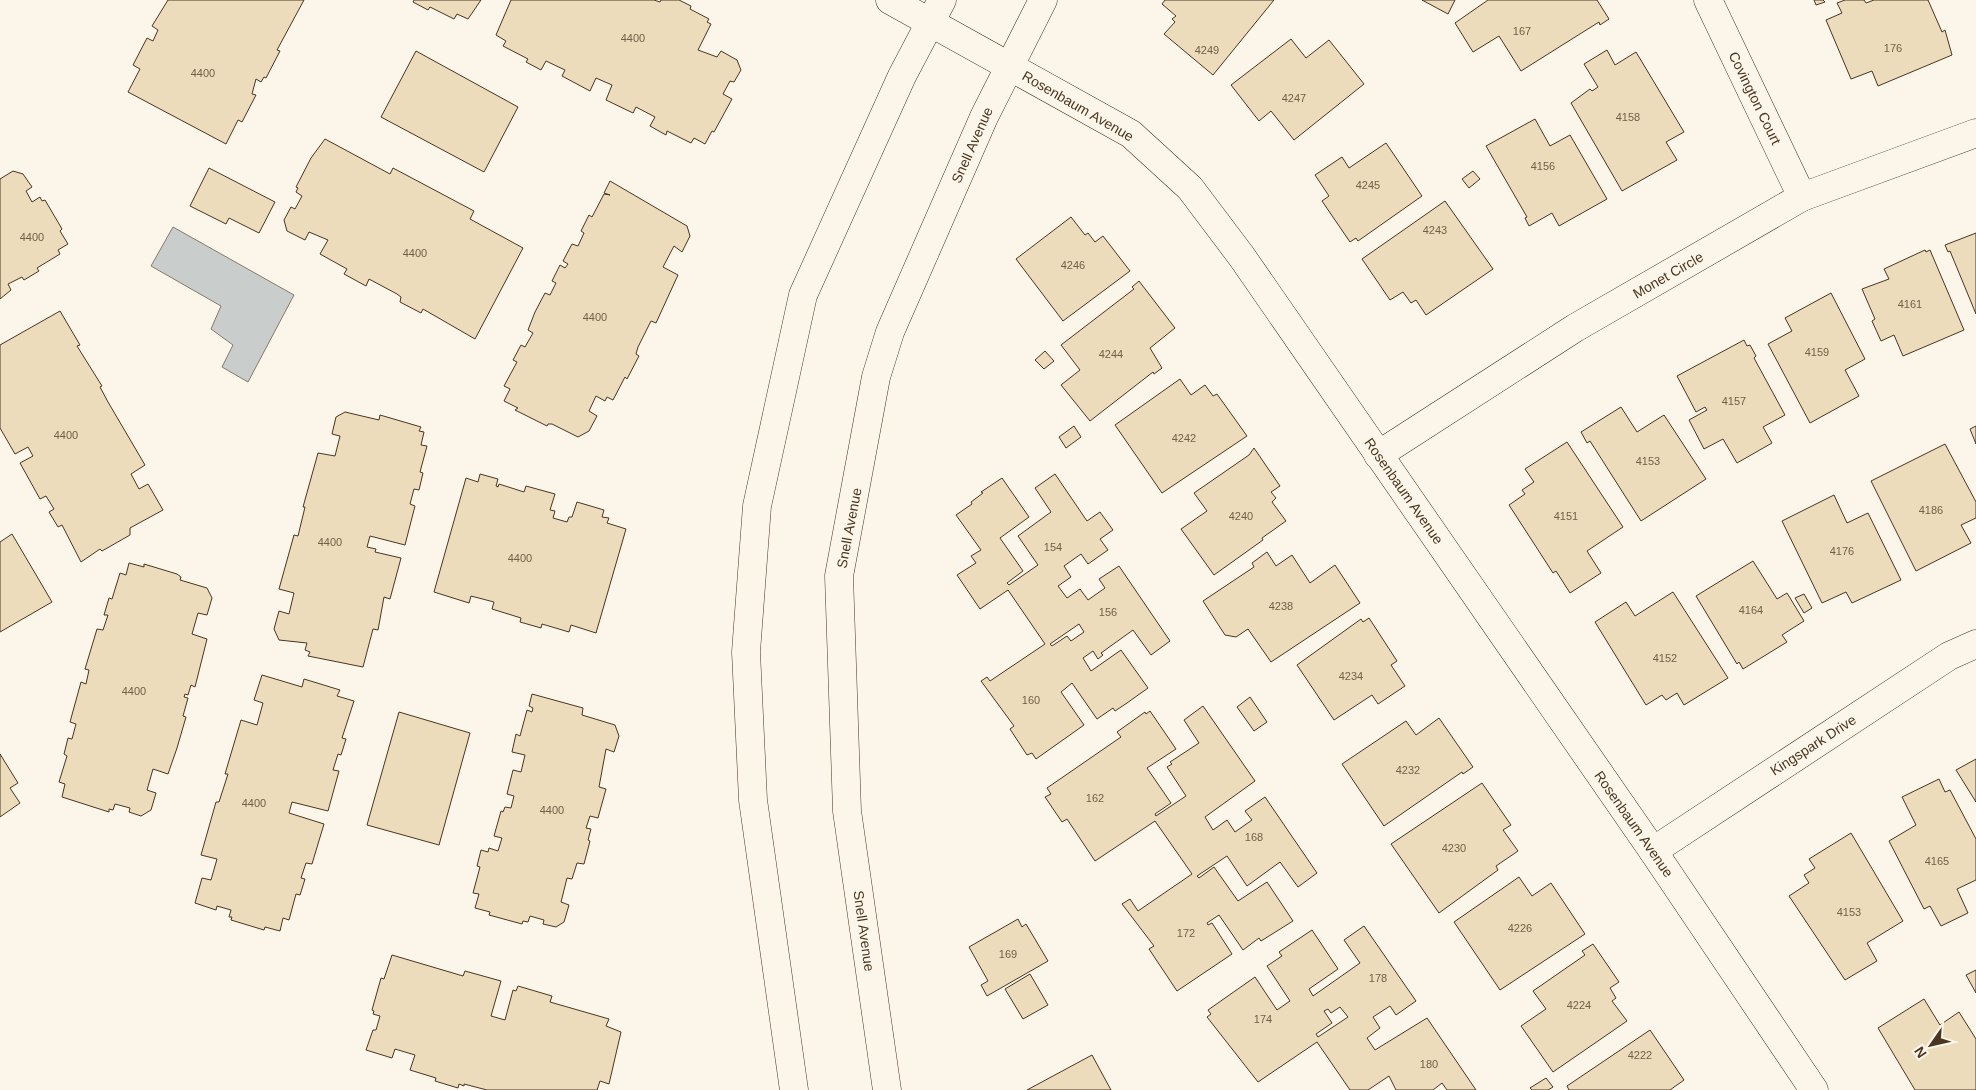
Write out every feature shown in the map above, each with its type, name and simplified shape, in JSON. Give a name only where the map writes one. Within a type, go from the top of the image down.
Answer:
[{"type":"street","name":"Rosenbaum Avenue","points":[[890,0],[936,11],[1010,66],[1131,134],[1190,188],[1242,258],[1653,851],[1814,1090]]},
{"type":"street","name":"Snell Avenue","points":[[887,1090],[847,812],[839,576],[876,378],[890,332],[984,117],[1043,0]]},
{"type":"street","name":"Covington Court","points":[[1708,0],[1802,197]]},
{"type":"street","points":[[794,1090],[752,800],[746,652],[757,506],[803,296],[902,76],[936,11]]},
{"type":"street","name":"Monet Circle","points":[[1378,455],[1575,328],[1802,197],[1976,133]]},
{"type":"street","name":"Kingspark Drive","points":[[1653,851],[1949,656],[1976,644]]},
{"type":"shaded area","points":[[173,227],[294,295],[248,382],[222,367],[233,345],[211,329],[221,306],[151,266]]},
{"type":"building","points":[[168,0],[304,0],[277,50],[280,51],[266,78],[264,77],[261,82],[256,79],[252,94],[256,95],[242,122],[238,120],[226,144],[128,92],[140,69],[133,65],[147,38],[153,41],[158,30],[152,26]]},
{"type":"building","points":[[414,0],[481,0],[468,19],[457,14],[454,19],[430,7],[428,10],[413,2]]},
{"type":"building","points":[[511,0],[654,0],[660,2],[661,0],[679,0],[691,6],[690,9],[709,19],[707,22],[711,24],[698,50],[717,57],[721,51],[737,60],[741,70],[734,82],[730,81],[723,94],[732,99],[714,132],[712,131],[705,144],[694,138],[691,143],[667,131],[666,135],[650,126],[655,117],[636,107],[633,113],[606,100],[612,85],[596,78],[590,91],[562,76],[565,70],[546,61],[541,70],[526,62],[528,59],[503,46],[506,41],[496,35]]},
{"type":"building","points":[[1165,0],[1274,0],[1213,75],[1164,34],[1175,22],[1172,19],[1176,16],[1162,4]]},
{"type":"building","points":[[1422,0],[1455,0],[1448,14]]},
{"type":"building","points":[[1488,0],[1597,0],[1609,19],[1600,25],[1599,22],[1521,71],[1499,36],[1473,52],[1455,23]]},
{"type":"building","points":[[1814,0],[1823,0],[1825,2],[1816,5]]},
{"type":"building","points":[[1845,0],[1864,0],[1866,3],[1874,0],[1928,0],[1942,32],[1945,30],[1952,55],[1878,86],[1872,71],[1851,79],[1826,20],[1842,13],[1837,3]]},
{"type":"building","points":[[1291,39],[1306,58],[1329,40],[1364,84],[1294,140],[1271,111],[1259,121],[1231,85]]},
{"type":"building","points":[[1607,50],[1615,65],[1636,52],[1684,132],[1666,142],[1677,160],[1622,191],[1571,103],[1590,89],[1592,91],[1598,87],[1584,64]]},
{"type":"building","points":[[416,51],[518,107],[484,172],[381,117]]},
{"type":"building","points":[[1535,119],[1550,146],[1570,135],[1607,199],[1559,226],[1552,213],[1529,226],[1525,218],[1527,217],[1486,146]]},
{"type":"building","points":[[325,139],[390,174],[393,168],[474,211],[470,219],[523,248],[475,339],[423,309],[421,313],[400,302],[401,297],[397,294],[369,279],[366,286],[344,274],[347,269],[320,254],[328,240],[309,232],[305,240],[287,231],[284,220],[291,207],[295,209],[302,196],[296,192],[298,188],[296,187],[311,158]]},
{"type":"building","points":[[1386,143],[1422,196],[1358,241],[1356,238],[1350,242],[1322,201],[1329,196],[1315,175],[1342,157],[1349,168]]},
{"type":"building","points":[[209,168],[275,202],[259,233],[229,218],[226,224],[190,206]]},
{"type":"building","points":[[13,171],[23,174],[32,187],[26,191],[32,202],[40,197],[42,201],[45,200],[62,229],[60,231],[68,244],[58,250],[60,254],[37,268],[39,271],[24,280],[22,277],[8,284],[11,290],[0,299],[0,179]]},
{"type":"building","points":[[1473,171],[1480,179],[1469,188],[1462,179]]},
{"type":"building","points":[[610,181],[687,226],[690,236],[682,252],[674,246],[663,267],[678,275],[656,323],[651,321],[638,347],[636,354],[639,356],[627,379],[625,377],[613,400],[607,397],[605,401],[596,396],[589,411],[597,416],[589,431],[578,437],[552,424],[547,426],[515,410],[518,408],[504,401],[510,389],[504,386],[517,362],[513,360],[521,345],[525,347],[533,333],[528,330],[535,312],[545,293],[550,295],[556,283],[552,281],[560,265],[565,268],[568,264],[563,261],[572,244],[578,246],[584,233],[581,231],[589,215],[592,217],[604,194],[610,195],[604,193]]},
{"type":"building","points":[[1445,201],[1493,269],[1426,315],[1416,300],[1411,303],[1403,292],[1390,300],[1362,259]]},
{"type":"building","points":[[1071,217],[1085,235],[1088,233],[1095,242],[1103,236],[1130,271],[1063,321],[1016,259]]},
{"type":"building","points":[[1976,233],[1976,314],[1950,251],[1948,252],[1945,245]]},
{"type":"building","points":[[1925,250],[1926,252],[1930,250],[1964,330],[1903,356],[1894,335],[1881,341],[1872,321],[1875,319],[1862,289],[1889,279],[1884,269]]},
{"type":"building","points":[[1139,281],[1175,328],[1150,348],[1162,368],[1154,374],[1153,372],[1090,421],[1061,385],[1080,370],[1061,345],[1134,289],[1132,287]]},
{"type":"building","points":[[1831,293],[1865,359],[1845,370],[1859,396],[1810,423],[1768,344],[1792,331],[1785,318]]},
{"type":"building","points":[[60,311],[80,345],[77,346],[102,386],[100,387],[108,402],[145,465],[131,474],[139,489],[148,484],[163,510],[130,528],[130,535],[102,551],[100,549],[81,562],[62,525],[58,527],[49,512],[54,509],[46,496],[40,499],[20,463],[33,456],[28,447],[15,454],[0,428],[0,345]]},
{"type":"building","points":[[1744,340],[1747,346],[1750,345],[1756,356],[1754,358],[1785,415],[1763,427],[1772,443],[1737,463],[1723,439],[1704,449],[1689,420],[1707,410],[1705,407],[1696,412],[1677,376]]},
{"type":"building","points":[[1045,351],[1054,361],[1044,369],[1035,360]]},
{"type":"building","points":[[1180,379],[1191,395],[1205,385],[1213,396],[1217,394],[1247,436],[1162,493],[1115,425]]},
{"type":"building","points":[[1621,407],[1637,432],[1664,415],[1706,479],[1641,521],[1590,441],[1587,443],[1581,432]]},
{"type":"building","points":[[345,412],[379,420],[380,415],[421,427],[419,431],[424,432],[421,445],[427,446],[420,472],[423,473],[419,490],[414,489],[410,504],[415,506],[405,545],[370,536],[367,547],[376,549],[375,552],[401,558],[390,599],[384,597],[378,630],[373,629],[363,667],[308,656],[310,652],[305,650],[307,643],[279,640],[274,629],[279,611],[289,614],[294,593],[279,589],[294,535],[298,536],[305,507],[303,507],[318,453],[335,456],[340,436],[332,434],[336,417]]},
{"type":"building","points":[[1074,426],[1081,437],[1066,448],[1059,437]]},
{"type":"building","points":[[1976,426],[1976,444],[1970,429]]},
{"type":"building","points":[[1567,442],[1623,527],[1587,551],[1601,573],[1570,593],[1556,571],[1553,573],[1509,505],[1525,494],[1522,490],[1534,482],[1525,469]]},
{"type":"building","points":[[1945,444],[1976,502],[1976,518],[1961,525],[1971,543],[1916,571],[1871,481]]},
{"type":"building","points":[[1254,448],[1280,486],[1271,492],[1276,498],[1272,502],[1286,521],[1214,575],[1181,529],[1207,511],[1194,493],[1249,455]]},
{"type":"building","points":[[480,474],[498,479],[496,486],[498,487],[499,484],[524,492],[526,486],[555,494],[550,510],[555,511],[553,518],[567,522],[569,517],[572,517],[577,502],[604,510],[602,517],[609,518],[607,523],[626,529],[596,633],[571,625],[569,632],[542,624],[541,628],[520,622],[521,618],[492,609],[494,602],[471,596],[469,603],[434,592],[466,478],[478,482]]},
{"type":"building","points":[[1055,474],[1087,521],[1100,512],[1113,530],[1100,539],[1108,550],[1088,564],[1081,554],[1064,566],[1071,577],[1058,586],[1067,598],[1080,589],[1088,600],[1105,588],[1099,579],[1119,566],[1170,641],[1151,655],[1133,630],[1101,653],[1103,655],[1098,659],[1093,651],[1083,658],[1091,671],[1121,650],[1148,688],[1115,711],[1113,708],[1097,719],[1072,683],[1061,692],[1084,725],[1036,759],[1032,753],[1027,755],[1010,729],[1014,726],[981,681],[987,677],[990,681],[1045,644],[1008,590],[980,609],[957,575],[976,563],[971,556],[981,550],[956,515],[972,504],[971,502],[983,493],[981,492],[1002,478],[1029,517],[1000,538],[1023,571],[1007,583],[1009,585],[1038,565],[1018,536],[1051,512],[1035,488]],"holes":[[[1079,624],[1084,632],[1071,641],[1067,636],[1052,646],[1050,644]]]},
{"type":"building","points":[[1834,495],[1847,523],[1868,513],[1901,580],[1852,603],[1846,592],[1822,603],[1782,521]]},
{"type":"building","points":[[12,534],[52,602],[0,632],[0,542]]},
{"type":"building","points":[[1267,552],[1276,566],[1292,555],[1310,583],[1335,565],[1360,603],[1271,662],[1248,629],[1236,637],[1225,635],[1203,601],[1254,567],[1252,563]]},
{"type":"building","points":[[1753,561],[1777,599],[1787,593],[1804,621],[1782,635],[1787,642],[1743,669],[1739,662],[1737,664],[1696,596]]},
{"type":"building","points":[[129,563],[144,567],[144,564],[177,574],[181,577],[180,580],[207,588],[212,598],[207,615],[198,613],[192,634],[207,639],[195,687],[191,685],[188,695],[185,694],[184,697],[188,698],[183,716],[186,717],[177,748],[168,774],[153,769],[147,790],[156,793],[151,810],[141,816],[129,812],[130,808],[115,804],[113,810],[109,809],[109,812],[62,797],[65,784],[59,782],[67,756],[64,754],[68,738],[72,739],[76,724],[70,722],[81,682],[86,684],[89,670],[85,669],[97,629],[103,630],[108,615],[104,615],[109,598],[112,599],[120,573],[126,575]]},
{"type":"building","points":[[1673,592],[1728,678],[1684,705],[1677,693],[1666,700],[1662,695],[1646,705],[1595,622],[1626,602],[1635,616]]},
{"type":"building","points":[[1804,594],[1812,608],[1804,613],[1795,598]]},
{"type":"building","points":[[1369,618],[1397,661],[1391,665],[1405,686],[1378,704],[1372,695],[1334,720],[1297,665],[1361,619],[1363,622]]},
{"type":"building","points":[[262,675],[302,687],[304,679],[340,690],[337,696],[354,701],[342,738],[346,739],[341,755],[338,754],[333,770],[339,771],[328,811],[292,802],[289,813],[324,824],[312,864],[306,863],[301,878],[305,879],[300,895],[296,894],[289,920],[283,918],[280,931],[265,927],[264,930],[231,920],[232,917],[229,917],[231,910],[217,906],[216,910],[195,903],[202,878],[211,880],[217,859],[201,855],[216,802],[219,802],[228,774],[225,774],[241,720],[257,725],[263,703],[254,700]]},
{"type":"building","points":[[532,694],[583,708],[582,715],[615,725],[619,736],[614,752],[606,749],[599,787],[606,789],[598,818],[590,816],[586,828],[591,829],[588,840],[590,841],[584,864],[577,863],[572,879],[567,878],[561,902],[569,905],[564,922],[556,927],[543,924],[544,920],[530,916],[528,922],[523,921],[522,924],[489,915],[490,912],[475,908],[479,894],[473,893],[480,867],[477,866],[481,850],[488,852],[489,848],[498,851],[502,838],[494,836],[501,811],[503,812],[505,807],[511,808],[514,796],[507,794],[513,770],[521,772],[525,755],[512,752],[516,734],[520,736],[527,710],[532,712],[533,708],[529,706]]},
{"type":"building","points":[[1250,697],[1267,722],[1254,731],[1237,707]]},
{"type":"building","points":[[1203,706],[1255,781],[1205,817],[1213,830],[1227,820],[1235,832],[1252,820],[1245,811],[1265,797],[1317,873],[1298,887],[1280,862],[1247,886],[1227,856],[1197,876],[1199,878],[1214,867],[1238,901],[1267,882],[1293,921],[1261,941],[1259,938],[1243,950],[1219,915],[1207,923],[1208,925],[1212,923],[1232,954],[1177,991],[1149,949],[1154,946],[1122,904],[1130,899],[1138,911],[1192,874],[1155,821],[1095,861],[1067,819],[1062,822],[1045,797],[1051,794],[1047,788],[1121,737],[1117,732],[1145,712],[1146,714],[1150,711],[1176,749],[1147,768],[1171,803],[1155,814],[1156,816],[1186,796],[1167,767],[1172,764],[1170,762],[1199,743],[1184,720]]},
{"type":"building","points":[[399,712],[470,733],[439,845],[367,825]]},
{"type":"building","points":[[1439,718],[1473,767],[1463,774],[1462,772],[1384,826],[1342,764],[1406,721],[1416,735]]},
{"type":"building","points":[[0,754],[18,783],[10,788],[20,803],[0,817]]},
{"type":"building","points":[[1976,759],[1976,802],[1956,770]]},
{"type":"building","points":[[1939,779],[1945,792],[1950,790],[1976,839],[1976,880],[1957,889],[1968,913],[1941,926],[1930,906],[1924,909],[1889,841],[1916,825],[1902,797]]},
{"type":"building","points":[[1482,783],[1511,825],[1503,830],[1518,851],[1496,866],[1498,870],[1439,913],[1391,844]]},
{"type":"building","points":[[1851,833],[1903,921],[1867,943],[1877,961],[1845,980],[1789,896],[1809,883],[1804,875],[1815,868],[1809,859]]},
{"type":"building","points":[[1519,877],[1532,896],[1551,883],[1585,934],[1500,990],[1454,922]]},
{"type":"building","points":[[1018,919],[1022,927],[1026,924],[1048,961],[987,996],[981,985],[988,981],[969,947]]},
{"type":"building","points":[[1364,926],[1416,1001],[1396,1015],[1390,1006],[1373,1017],[1380,1028],[1367,1038],[1375,1050],[1427,1018],[1476,1090],[1447,1090],[1442,1083],[1433,1090],[1396,1090],[1389,1076],[1368,1090],[1350,1090],[1317,1042],[1258,1082],[1207,1017],[1211,1014],[1208,1010],[1255,977],[1277,1010],[1290,1001],[1267,966],[1282,956],[1279,952],[1312,930],[1338,969],[1309,989],[1313,996],[1360,963],[1344,940]],"holes":[[[1340,1007],[1348,1017],[1318,1037],[1316,1034],[1332,1023],[1324,1011],[1328,1009],[1331,1013]]]},
{"type":"building","points":[[1593,944],[1619,982],[1610,988],[1616,998],[1612,1001],[1627,1021],[1553,1072],[1521,1026],[1546,1009],[1533,991],[1585,955],[1582,951]]},
{"type":"building","points":[[392,955],[463,976],[465,971],[501,981],[491,1016],[505,1020],[513,990],[516,991],[518,986],[552,996],[550,1002],[609,1019],[606,1026],[621,1032],[609,1084],[600,1081],[597,1090],[487,1090],[464,1084],[464,1086],[459,1084],[458,1088],[435,1081],[436,1078],[410,1070],[415,1055],[395,1049],[392,1058],[366,1050],[373,1030],[376,1030],[380,1016],[373,1014],[374,1011],[372,1010],[381,978],[384,979]]},
{"type":"building","points":[[1976,970],[1976,993],[1966,975]]},
{"type":"building","points":[[1030,974],[1048,1005],[1023,1019],[1005,989]]},
{"type":"building","points":[[1924,999],[1940,1025],[1959,1012],[1976,1039],[1976,1090],[1915,1090],[1878,1028]]},
{"type":"building","points":[[1650,1030],[1684,1080],[1670,1090],[1569,1090],[1567,1086]]},
{"type":"building","points":[[1092,1055],[1111,1090],[1027,1090]]},
{"type":"building","points":[[1546,1078],[1553,1087],[1548,1090],[1532,1090],[1530,1088]]}]
